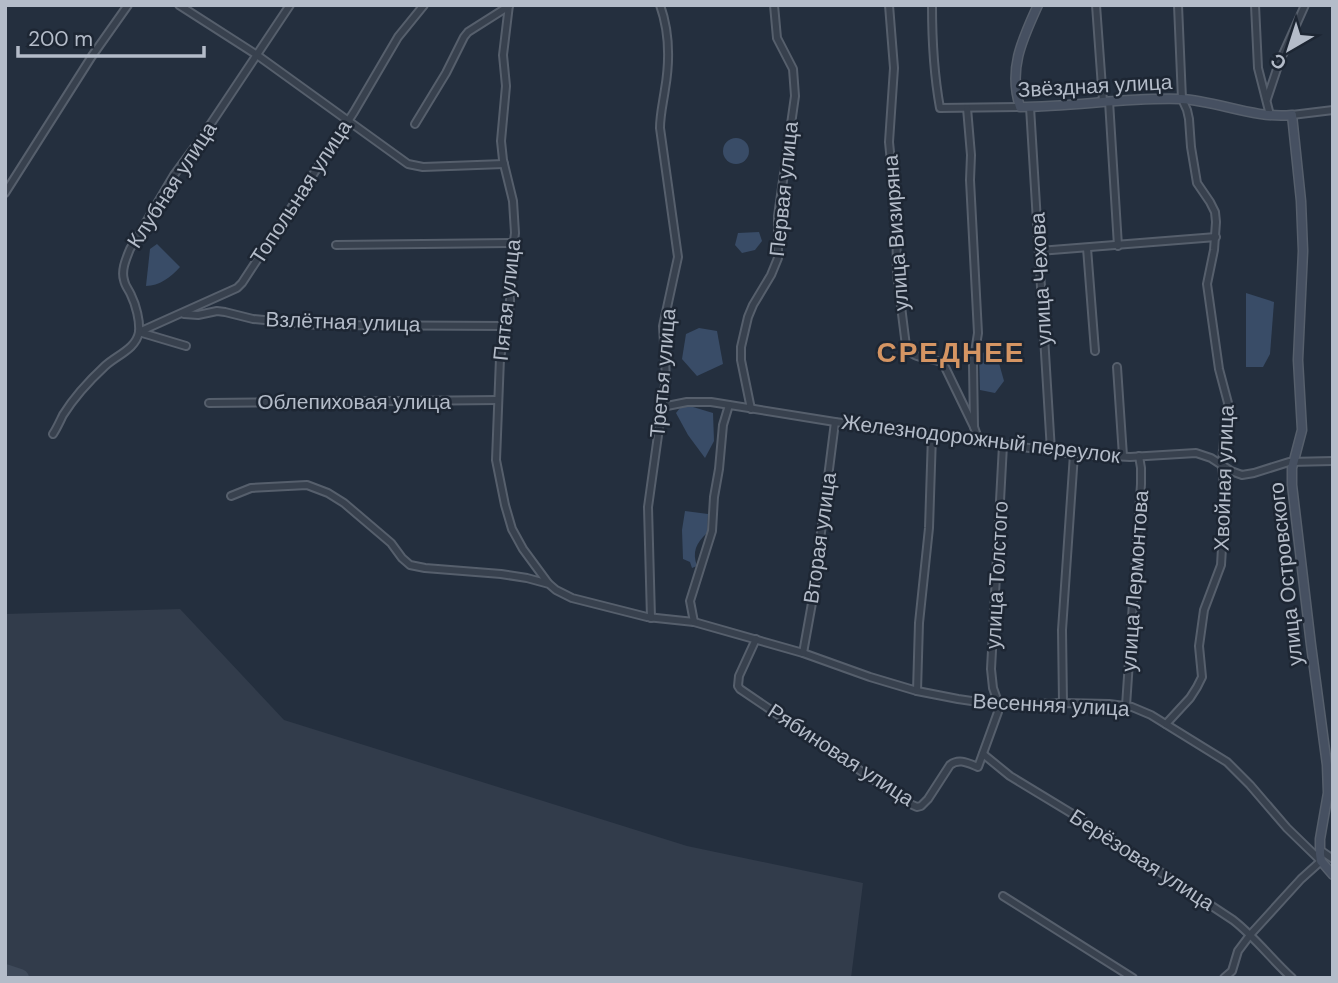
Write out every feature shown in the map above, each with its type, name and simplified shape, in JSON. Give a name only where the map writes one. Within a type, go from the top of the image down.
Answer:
[{"type":"street","points":[[5,193],[128,5]]},
{"type":"street","points":[[179,5],[257,55],[400,159],[416,167],[504,164]]},
{"type":"street","name":"Клубная улица","points":[[139,332],[134,302],[123,276],[130,249],[174,175],[290,5]]},
{"type":"street","name":"Топольная улица","points":[[139,332],[237,288],[242,283],[348,120],[398,37],[424,5]]},
{"type":"street","name":"Третья улица","points":[[651,618],[648,507],[666,367],[663,326],[678,257],[660,128],[669,38],[660,5]]},
{"type":"street","name":"Первая улица","points":[[751,409],[741,348],[748,317],[778,258],[778,216],[795,96],[793,69],[777,38],[774,5]]},
{"type":"street","name":"улица Визиряна","points":[[889,5],[894,68],[889,142],[896,213],[897,274],[906,346],[913,355],[943,363],[974,427]]},
{"type":"street","name":"Звёздная улица","points":[[932,5],[940,108],[1030,107],[1182,99],[1270,115],[1333,110]]},
{"type":"street","points":[[1020,107],[1015,85],[1016,65],[1038,5]]},
{"type":"street","points":[[1096,5],[1118,246]]},
{"type":"street","name":"Хвойная улица","points":[[1166,724],[1190,698],[1202,677],[1199,646],[1204,610],[1221,565],[1225,497],[1222,466],[1228,403],[1219,369],[1207,284],[1216,237],[1216,222],[1210,202],[1197,183],[1189,118],[1182,99],[1178,5]]},
{"type":"street","points":[[1255,5],[1258,68],[1270,115]]},
{"type":"street","points":[[1267,99],[1279,63],[1305,5]]},
{"type":"street","points":[[415,124],[440,84],[464,37],[509,6]]},
{"type":"street","name":"Пятая улица","points":[[509,6],[503,55],[506,86],[501,141],[515,224],[510,305],[500,358],[496,460],[512,529],[523,549],[550,584]]},
{"type":"street","name":"улица Чехова","points":[[1030,107],[1051,451]]},
{"type":"street","points":[[967,108],[978,333],[973,366],[974,427],[979,441]]},
{"type":"street","name":"улица Островского","points":[[1292,115],[1303,251],[1298,360],[1302,430],[1292,477],[1293,503],[1327,765],[1328,793],[1320,850],[1321,861]]},
{"type":"street","points":[[1039,251],[1216,237]]},
{"type":"street","points":[[335,245],[514,243]]},
{"type":"street","points":[[1087,248],[1095,351]]},
{"type":"street","name":"Взлётная улица","points":[[181,313],[198,315],[217,311],[253,319],[317,325],[506,326]]},
{"type":"street","points":[[53,434],[72,404],[103,368],[132,345],[139,332],[186,345]]},
{"type":"street","points":[[1117,367],[1123,456]]},
{"type":"street","name":"Облепиховая улица","points":[[209,403],[498,400]]},
{"type":"street","name":"Железнодорожный переулок","points":[[662,407],[699,401],[1074,454],[1139,456],[1196,453],[1211,458],[1237,474],[1247,475],[1294,461],[1333,461]]},
{"type":"street","points":[[694,622],[690,601],[712,531],[723,425],[729,405]]},
{"type":"street","name":"Вторая улица","points":[[803,653],[835,422]]},
{"type":"street","points":[[917,691],[919,623],[929,528],[932,435]]},
{"type":"street","name":"улица Толстого","points":[[999,705],[993,688],[991,669],[1003,445]]},
{"type":"street","points":[[1063,703],[1062,630],[1074,454]]},
{"type":"street","name":"улица Лермонтова","points":[[1126,706],[1142,484],[1139,456]]},
{"type":"street","points":[[231,496],[251,488],[307,485],[344,503],[391,543],[410,565],[501,574],[550,584],[572,598],[651,618]]},
{"type":"street","name":"Весенняя улица","points":[[651,618],[694,622],[803,653],[917,691],[958,699],[999,705],[1063,703],[1126,706],[1142,710],[1217,755],[1232,767],[1321,861]]},
{"type":"street","name":"Рябиновая улица","points":[[756,639],[737,681],[740,689],[908,803],[917,807],[925,804],[953,762],[962,761],[978,766],[983,754]]},
{"type":"street","points":[[983,754],[999,705]]},
{"type":"street","name":"Берёзовая улица","points":[[983,754],[1010,776],[1223,913],[1250,934],[1292,978]]},
{"type":"street","points":[[1320,850],[1333,859]]},
{"type":"street","points":[[1224,978],[1232,971],[1238,951],[1250,934],[1301,879],[1321,861],[1333,875]]},
{"type":"street","points":[[1003,897],[1133,978]]},
{"type":"shaded area","points":[[180,609],[284,720],[687,846],[863,883],[851,978],[5,978],[5,614]]},
{"type":"water","points":[[736,138],[745,142],[749,151],[745,160],[736,164],[727,160],[723,151],[727,142]]},
{"type":"water","points":[[759,232],[762,241],[755,250],[742,253],[735,245],[738,233]]},
{"type":"water","points":[[157,244],[180,267],[164,280],[146,286],[150,249]]},
{"type":"water","points":[[1246,293],[1274,302],[1270,354],[1263,367],[1246,367]]},
{"type":"water","points":[[699,328],[717,331],[723,364],[697,376],[682,359],[686,334]]},
{"type":"water","points":[[995,349],[1004,381],[995,393],[980,390],[979,354]]},
{"type":"water","points":[[683,404],[713,413],[714,441],[705,458],[676,413]]},
{"type":"water","points":[[685,511],[708,514],[707,533],[696,548],[697,566],[692,568],[690,562],[683,559],[682,530]]},
{"type":"taxiway","points":[[5,973],[20,978]]},
{"type":"district","name":"СРЕДНЕЕ","points":[[951,352]]}]
